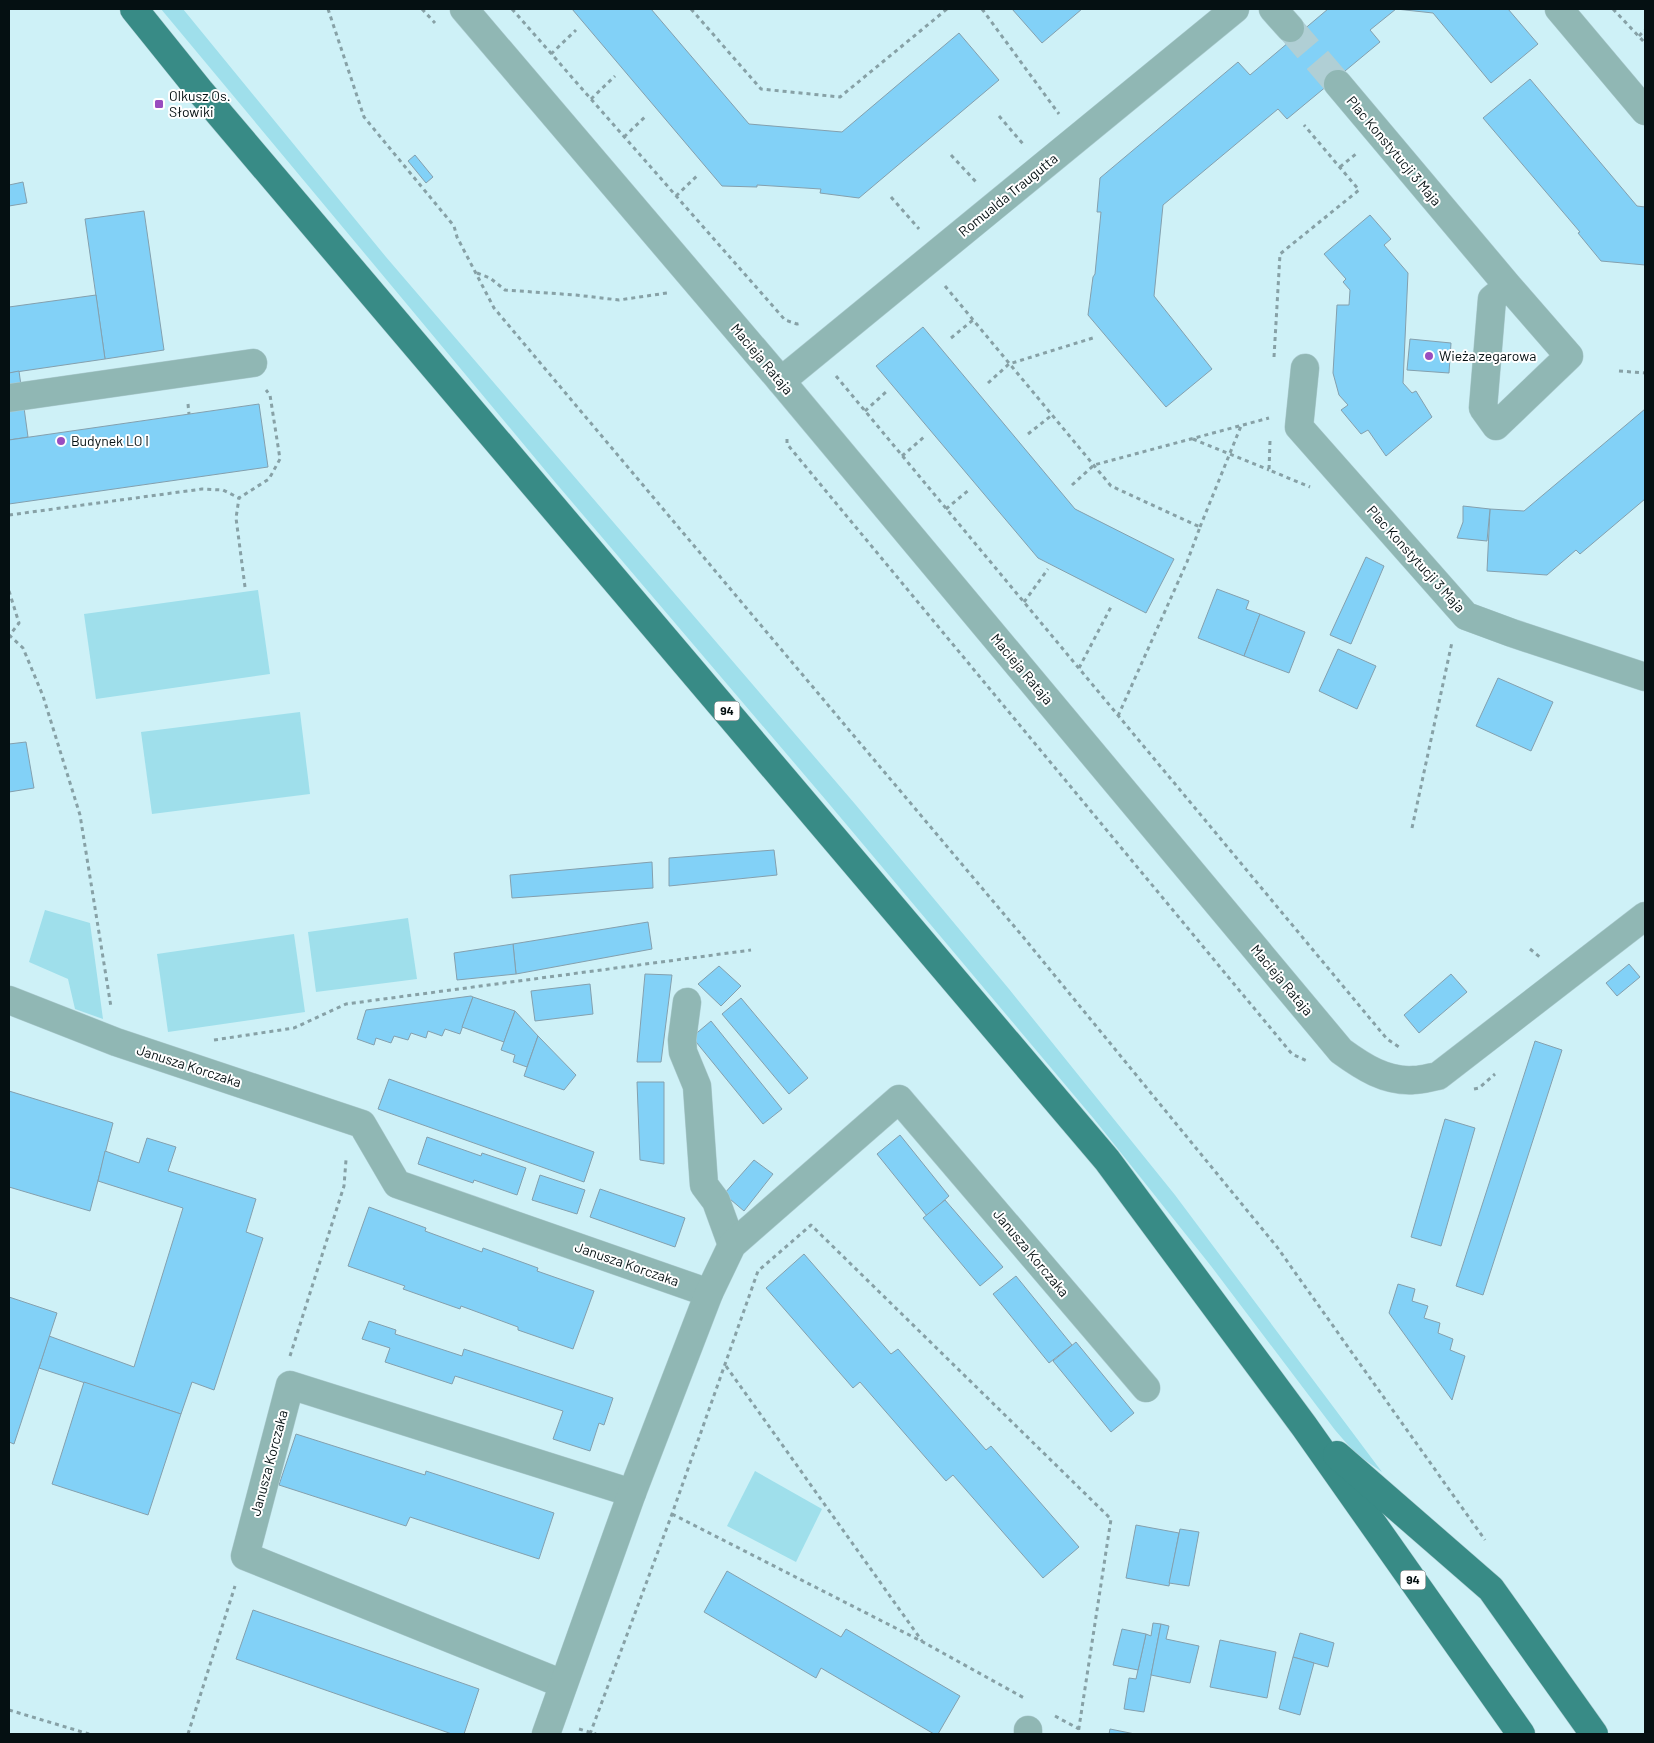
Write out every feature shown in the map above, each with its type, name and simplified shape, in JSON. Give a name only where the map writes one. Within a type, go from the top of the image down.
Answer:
[{"type":"main road","name":"94","points":[[134,9],[220,114],[1107,1160],[1304,1426],[1521,1734]]},
{"type":"main road","name":"94","points":[[1304,1426],[1491,1589],[1594,1734]]},
{"type":"street","name":"Macieja Rataja","points":[[464,9],[781,381],[1342,1051],[1364,1067],[1390,1078],[1414,1080],[1438,1076],[1645,916]]},
{"type":"street","name":"Romualda Traugutta","points":[[781,381],[1234,9]]},
{"type":"street","points":[[1559,9],[1645,111]]},
{"type":"street","name":"Plac Konstytucji 3 Maja","points":[[1338,84],[1569,356],[1496,426],[1483,408],[1492,299],[1508,286]]},
{"type":"street","points":[[9,398],[253,363]]},
{"type":"street","name":"Plac Konstytucji 3 Maja","points":[[1306,368],[1299,427],[1466,616],[1645,677]]},
{"type":"street","name":"Janusza Korczaka","points":[[9,1000],[116,1042],[362,1124],[397,1184],[709,1293]]},
{"type":"street","points":[[687,1002],[682,1040],[683,1052],[697,1086],[704,1185],[716,1201],[732,1245]]},
{"type":"street","name":"Janusza Korczaka","points":[[546,1734],[632,1493],[709,1293],[732,1245],[899,1099],[1146,1388]]},
{"type":"street","points":[[290,1385],[632,1493]]},
{"type":"street","name":"Janusza Korczaka","points":[[245,1556],[290,1385]]},
{"type":"street","points":[[245,1556],[563,1684]]},
{"type":"path","points":[[328,9],[364,117],[454,226],[457,237],[494,308],[1024,938],[1278,1247],[1487,1543]]},
{"type":"path","points":[[512,9],[785,320],[797,324],[805,323]]},
{"type":"path","points":[[692,9],[761,89],[840,97],[947,9]]},
{"type":"path","points":[[982,9],[1059,115],[1067,108]]},
{"type":"path","points":[[1613,9],[1645,43]]},
{"type":"path","points":[[551,54],[576,30]]},
{"type":"path","points":[[1639,36],[1645,30]]},
{"type":"path","points":[[591,99],[615,76]]},
{"type":"path","points":[[624,137],[647,115]]},
{"type":"path","points":[[998,116],[1023,145],[1030,139]]},
{"type":"path","points":[[1274,360],[1280,254],[1359,190],[1304,125]]},
{"type":"path","points":[[951,155],[977,184]]},
{"type":"path","points":[[676,196],[699,174]]},
{"type":"path","points":[[970,189],[985,177]]},
{"type":"path","points":[[890,197],[921,231]]},
{"type":"path","points":[[477,273],[490,278],[505,290],[619,300],[671,293]]},
{"type":"path","points":[[944,285],[1111,486],[1200,527]]},
{"type":"path","points":[[951,338],[973,320]]},
{"type":"path","points":[[988,383],[1009,364],[1096,337]]},
{"type":"path","points":[[830,369],[1387,1039]]},
{"type":"path","points":[[1619,371],[1645,373]]},
{"type":"path","points":[[865,411],[886,392]]},
{"type":"path","points":[[244,587],[236,518],[239,498],[269,479],[280,460],[270,395]]},
{"type":"path","points":[[1028,434],[1052,415]]},
{"type":"path","points":[[1072,485],[1094,466],[1272,417],[1271,426]]},
{"type":"path","points":[[1118,716],[1187,562],[1241,425]]},
{"type":"path","points":[[1269,470],[1271,435]]},
{"type":"path","points":[[902,456],[924,437]]},
{"type":"path","points":[[1193,439],[1308,486],[1315,491]]},
{"type":"path","points":[[946,509],[970,489]]},
{"type":"path","points":[[9,515],[202,490],[223,490],[239,498]]},
{"type":"path","points":[[1024,602],[1048,569]]},
{"type":"path","points":[[9,591],[19,623],[9,635],[22,648],[43,696],[80,815],[116,1042]]},
{"type":"path","points":[[1079,668],[1112,605]]},
{"type":"path","points":[[1412,828],[1459,607]]},
{"type":"path","points":[[212,1041],[294,1028],[346,1004],[751,950]]},
{"type":"path","points":[[290,1385],[285,1371],[344,1186],[346,1154]]},
{"type":"path","points":[[590,1734],[726,1366],[758,1271],[811,1225],[1111,1519],[1078,1734]]},
{"type":"path","points":[[726,1366],[923,1642]]},
{"type":"path","points":[[672,1514],[923,1642],[1027,1700]]},
{"type":"path","points":[[188,1734],[245,1556]]},
{"type":"path","points":[[9,1710],[89,1734]]},
{"type":"path","points":[[1053,1715],[1079,1729]]},
{"type":"shaded area","points":[[161,9],[183,9],[386,257],[855,804],[1009,989],[1175,1195],[1382,1472],[1355,1453],[1335,1430],[1211,1266],[1094,1119],[555,482]]},
{"type":"shaded area","points":[[258,590],[270,674],[96,699],[84,614]]},
{"type":"shaded area","points":[[300,712],[310,794],[152,814],[141,732]]},
{"type":"shaded area","points":[[45,910],[90,923],[103,1019],[75,1009],[68,979],[29,962]]},
{"type":"shaded area","points":[[408,918],[417,979],[316,992],[308,932]]},
{"type":"shaded area","points":[[294,934],[305,1012],[168,1032],[157,954]]},
{"type":"shaded area","points":[[755,1471],[822,1509],[796,1562],[727,1526]]},
{"type":"building","points":[[572,9],[651,9],[749,124],[842,132],[959,33],[999,80],[859,198],[820,193],[821,189],[757,185],[757,187],[722,186]]},
{"type":"building","points":[[1012,9],[1082,9],[1042,43]]},
{"type":"building","points":[[1328,9],[1396,9],[1370,30],[1380,42],[1287,119],[1278,109],[1163,205],[1154,296],[1212,369],[1166,407],[1088,315],[1095,274],[1101,212],[1097,212],[1100,178],[1238,62],[1250,75]]},
{"type":"building","points":[[1396,9],[1508,9],[1538,44],[1491,83],[1433,13]]},
{"type":"building","points":[[1530,79],[1637,206],[1645,207],[1645,265],[1601,261],[1578,233],[1580,232],[1483,118]]},
{"type":"building","points":[[415,155],[433,177],[426,183],[408,161]]},
{"type":"building","points":[[23,182],[27,203],[9,206],[9,185]]},
{"type":"building","points":[[144,211],[164,350],[105,359],[85,219]]},
{"type":"building","points":[[1370,215],[1391,239],[1384,245],[1408,273],[1403,383],[1412,393],[1416,391],[1432,417],[1386,456],[1368,430],[1361,434],[1341,410],[1348,405],[1339,395],[1333,373],[1337,305],[1349,305],[1350,290],[1343,282],[1346,279],[1324,254]]},
{"type":"building","points":[[96,295],[105,359],[9,373],[9,307]]},
{"type":"building","points":[[923,327],[1075,509],[1174,559],[1146,613],[1038,558],[876,366]]},
{"type":"building","name":"Wieża zegarowa","points":[[1410,339],[1451,343],[1449,373],[1407,370]]},
{"type":"building","points":[[19,371],[28,437],[9,440],[9,373]]},
{"type":"building","points":[[259,404],[268,467],[9,504],[9,440]]},
{"type":"building","points":[[1645,409],[1645,499],[1580,554],[1576,550],[1547,575],[1487,571],[1490,509],[1524,511]]},
{"type":"building","points":[[1463,506],[1490,509],[1487,541],[1457,538],[1463,522]]},
{"type":"building","points":[[1366,557],[1384,566],[1351,644],[1330,635]]},
{"type":"building","points":[[1217,589],[1249,601],[1246,609],[1260,614],[1244,656],[1198,638]]},
{"type":"building","points":[[1260,614],[1305,632],[1289,673],[1244,656]]},
{"type":"building","points":[[1338,649],[1376,666],[1357,709],[1319,691]]},
{"type":"building","points":[[1498,678],[1553,702],[1531,751],[1476,726]]},
{"type":"building","points":[[26,742],[34,788],[9,792],[9,744]]},
{"type":"building","points":[[774,850],[777,875],[669,886],[669,858]]},
{"type":"building","points":[[652,862],[653,888],[512,898],[510,875]]},
{"type":"building","points":[[648,922],[652,949],[516,974],[513,944]]},
{"type":"building","points":[[513,944],[516,974],[457,980],[454,953]]},
{"type":"building","points":[[1629,964],[1640,977],[1617,996],[1606,983]]},
{"type":"building","points":[[719,966],[741,986],[721,1006],[698,984]]},
{"type":"building","points":[[645,974],[672,975],[661,1062],[637,1062]]},
{"type":"building","points":[[1451,974],[1467,992],[1419,1033],[1404,1015]]},
{"type":"building","points":[[590,984],[593,1014],[535,1021],[531,991]]},
{"type":"building","points":[[473,997],[460,1034],[445,1029],[442,1036],[428,1031],[426,1038],[411,1033],[408,1040],[394,1036],[391,1043],[376,1038],[374,1045],[357,1039],[366,1010]]},
{"type":"building","points":[[473,997],[515,1011],[504,1042],[462,1027]]},
{"type":"building","points":[[741,998],[808,1078],[789,1094],[722,1014]]},
{"type":"building","points":[[515,1011],[538,1036],[527,1067],[513,1062],[515,1055],[501,1050]]},
{"type":"building","points":[[711,1021],[782,1109],[763,1124],[692,1037]]},
{"type":"building","points":[[538,1036],[576,1075],[564,1090],[524,1076]]},
{"type":"building","points":[[1535,1041],[1562,1050],[1483,1295],[1456,1286]]},
{"type":"building","points":[[389,1079],[594,1152],[584,1182],[378,1109]]},
{"type":"building","points":[[637,1082],[664,1082],[664,1164],[640,1160]]},
{"type":"building","points":[[9,1091],[113,1123],[90,1211],[9,1187]]},
{"type":"building","points":[[1445,1119],[1475,1128],[1441,1246],[1411,1237]]},
{"type":"building","points":[[900,1135],[949,1196],[927,1216],[877,1154]]},
{"type":"building","points":[[427,1137],[481,1156],[482,1153],[526,1168],[517,1195],[474,1180],[473,1183],[418,1164]]},
{"type":"building","points":[[147,1138],[176,1147],[168,1171],[256,1199],[246,1232],[263,1238],[214,1390],[192,1382],[181,1414],[39,1368],[49,1336],[134,1367],[183,1208],[98,1181],[105,1151],[139,1163]]},
{"type":"building","points":[[754,1160],[773,1174],[744,1211],[724,1194]]},
{"type":"building","points":[[540,1175],[585,1190],[577,1214],[532,1200]]},
{"type":"building","points":[[600,1189],[685,1218],[675,1247],[590,1217]]},
{"type":"building","points":[[945,1200],[1003,1267],[980,1286],[923,1218]]},
{"type":"building","points":[[369,1207],[426,1228],[425,1231],[482,1252],[483,1248],[538,1268],[537,1271],[594,1291],[573,1349],[518,1330],[518,1327],[461,1306],[460,1309],[403,1289],[405,1286],[348,1266]]},
{"type":"building","points":[[804,1254],[891,1354],[898,1349],[986,1450],[991,1446],[1079,1547],[1043,1578],[953,1475],[946,1481],[860,1382],[853,1388],[766,1288]]},
{"type":"building","points":[[1016,1276],[1072,1345],[1049,1363],[993,1294]]},
{"type":"building","points":[[1398,1284],[1415,1289],[1412,1301],[1428,1306],[1424,1318],[1440,1323],[1438,1333],[1453,1339],[1450,1350],[1465,1356],[1452,1400],[1389,1313]]},
{"type":"building","points":[[9,1297],[57,1313],[14,1444],[9,1442]]},
{"type":"building","points":[[369,1321],[396,1330],[395,1334],[462,1356],[464,1349],[613,1398],[604,1425],[599,1423],[590,1451],[553,1439],[563,1411],[455,1376],[452,1384],[385,1362],[390,1348],[362,1339]]},
{"type":"building","points":[[1076,1342],[1134,1413],[1111,1432],[1053,1361]]},
{"type":"building","points":[[84,1382],[181,1414],[148,1515],[52,1484]]},
{"type":"building","points":[[296,1434],[425,1475],[426,1471],[554,1513],[539,1559],[410,1517],[406,1526],[279,1485]]},
{"type":"building","points":[[1136,1525],[1179,1533],[1169,1586],[1126,1578]]},
{"type":"building","points":[[1180,1529],[1199,1532],[1189,1586],[1169,1583]]},
{"type":"building","points":[[727,1571],[841,1637],[846,1629],[960,1696],[938,1734],[934,1734],[821,1668],[816,1678],[704,1612]]},
{"type":"building","points":[[253,1610],[479,1689],[464,1734],[452,1734],[236,1659]]},
{"type":"building","points":[[1153,1623],[1161,1624],[1144,1712],[1124,1709],[1129,1678],[1136,1679],[1146,1634],[1151,1636]]},
{"type":"building","points":[[1161,1624],[1169,1626],[1166,1639],[1199,1646],[1190,1683],[1151,1675]]},
{"type":"building","points":[[1122,1629],[1146,1634],[1138,1670],[1113,1665]]},
{"type":"building","points":[[1300,1633],[1334,1643],[1328,1667],[1293,1657]]},
{"type":"building","points":[[1220,1640],[1276,1652],[1267,1698],[1210,1687]]},
{"type":"building","points":[[1293,1657],[1314,1663],[1300,1715],[1279,1709]]},
{"type":"building","points":[[1110,1729],[1135,1734],[1109,1734]]},
{"type":"tunnel","points":[[1290,28],[1338,84]]},
{"type":"place","name":"Olkusz Os. Słowiki","points":[[159,104]]},
{"type":"place","name":"Wieża zegarowa","points":[[1429,356]]},
{"type":"place","name":"Budynek LO I","points":[[61,441]]}]
